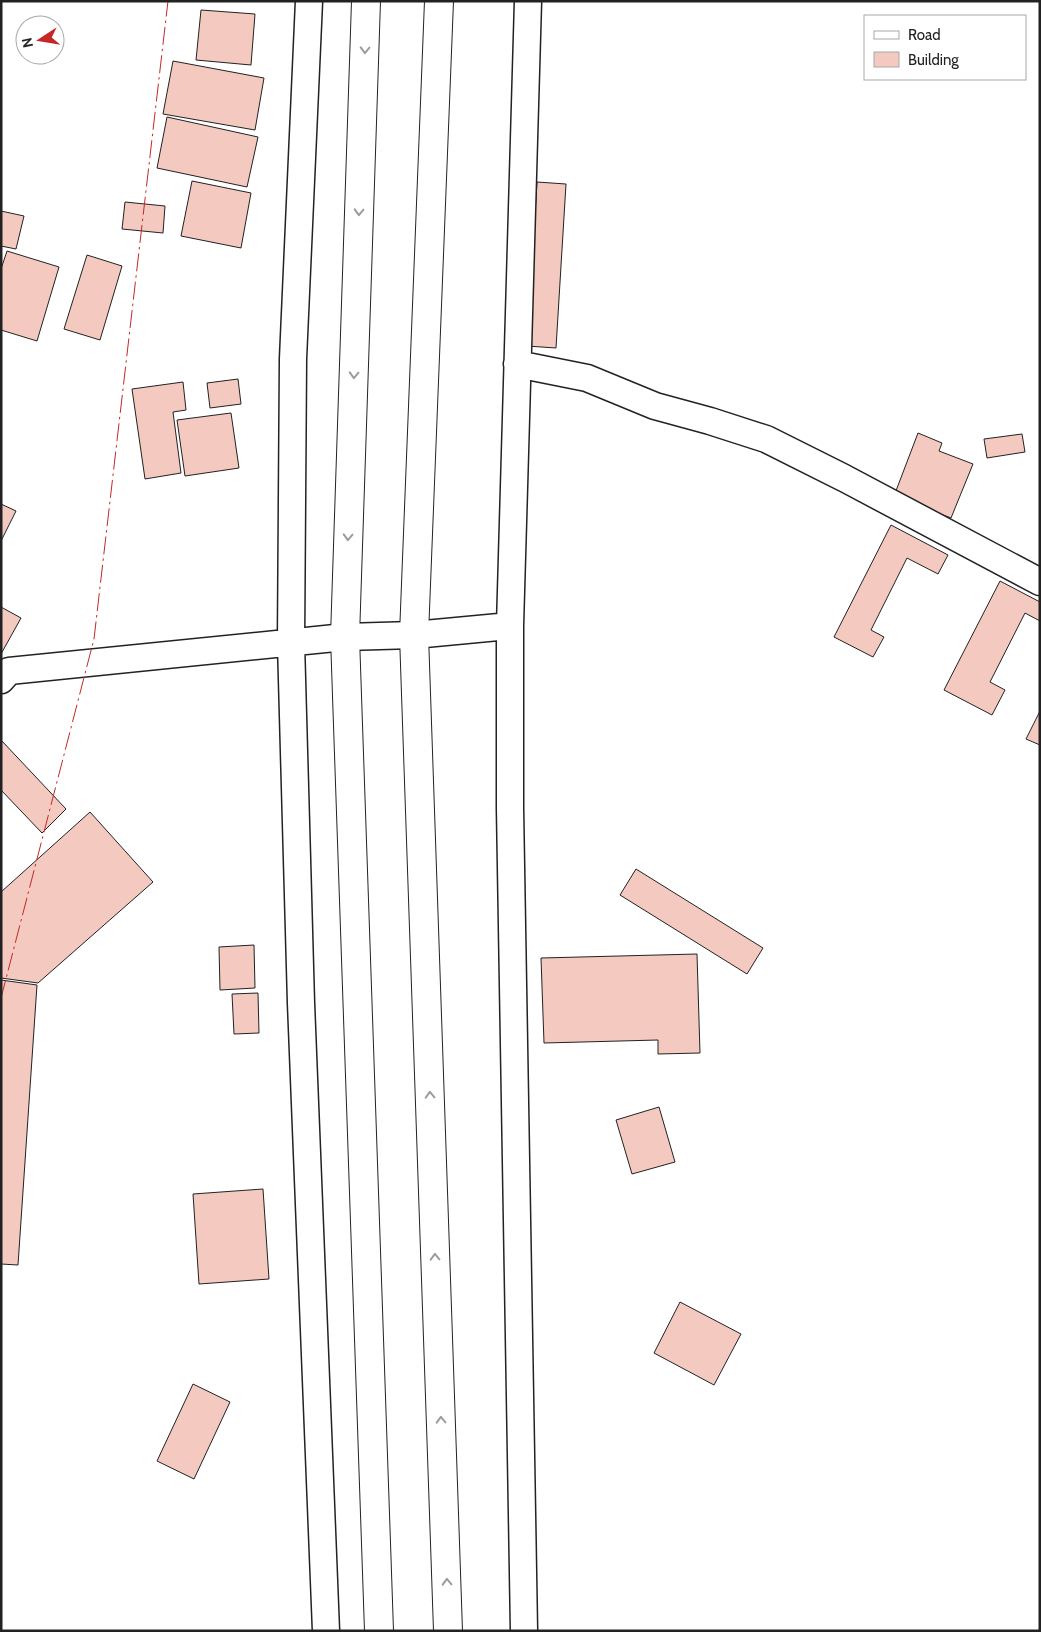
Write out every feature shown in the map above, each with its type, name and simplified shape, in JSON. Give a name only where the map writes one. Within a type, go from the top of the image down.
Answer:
[{"type":"main road","points":[[366,1],[345,637],[380,1631]]},
{"type":"main road","points":[[438,1],[414,635],[448,1631]]},
{"type":"street","points":[[309,1],[293,360],[291,643],[301,1003],[326,1631]]},
{"type":"street","points":[[524,1631],[511,838],[510,626],[528,1]]},
{"type":"street","points":[[517,364],[587,378],[655,406],[766,439],[844,478],[1040,582]]},
{"type":"street","points":[[4,673],[345,637],[414,635],[510,626]]},
{"type":"building","points":[[201,10],[255,14],[251,65],[196,60]]},
{"type":"building","points":[[173,61],[264,78],[255,130],[163,114]]},
{"type":"building","points":[[167,117],[258,137],[247,187],[157,168]]},
{"type":"building","points":[[192,181],[251,193],[241,248],[181,236]]},
{"type":"building","points":[[537,182],[566,184],[556,348],[527,346]]},
{"type":"building","points":[[125,202],[165,206],[163,233],[122,229]]},
{"type":"building","points":[[1,211],[24,216],[16,249],[1,246]]},
{"type":"building","points":[[7,251],[59,267],[37,341],[1,330],[1,269]]},
{"type":"building","points":[[87,255],[122,266],[100,340],[64,329]]},
{"type":"building","points":[[238,379],[241,404],[210,408],[207,383]]},
{"type":"building","points":[[183,382],[186,410],[173,412],[181,473],[145,479],[132,389]]},
{"type":"building","points":[[231,413],[239,468],[185,476],[177,420]]},
{"type":"building","points":[[918,433],[942,443],[939,451],[973,464],[951,518],[894,496]]},
{"type":"building","points":[[1022,434],[1025,452],[987,458],[984,439]]},
{"type":"building","points":[[1,504],[16,511],[1,541]]},
{"type":"building","points":[[891,525],[948,555],[938,574],[907,558],[871,630],[884,637],[873,657],[834,637]]},
{"type":"building","points":[[1000,581],[1040,602],[1040,621],[1025,613],[990,682],[1005,690],[992,715],[944,690]]},
{"type":"building","points":[[1,607],[21,618],[1,654]]},
{"type":"building","points":[[1040,711],[1040,745],[1026,739]]},
{"type":"building","points":[[1,740],[66,809],[42,833],[1,790]]},
{"type":"building","points":[[90,812],[153,882],[38,983],[1,978],[1,892]]},
{"type":"building","points":[[636,869],[763,948],[747,974],[620,895]]},
{"type":"building","points":[[254,945],[255,988],[220,990],[219,947]]},
{"type":"building","points":[[697,954],[700,1053],[658,1054],[658,1040],[544,1043],[541,958]]},
{"type":"building","points":[[1,980],[37,985],[18,1265],[1,1264]]},
{"type":"building","points":[[258,993],[259,1033],[234,1034],[232,994]]},
{"type":"building","points":[[659,1107],[675,1162],[632,1174],[616,1120]]},
{"type":"building","points":[[263,1189],[269,1279],[199,1284],[193,1194]]},
{"type":"building","points":[[680,1302],[741,1334],[714,1385],[654,1353]]},
{"type":"building","points":[[193,1384],[230,1402],[194,1479],[157,1461]]},
{"type":"power","points":[[1,998],[94,639],[168,1]]}]
